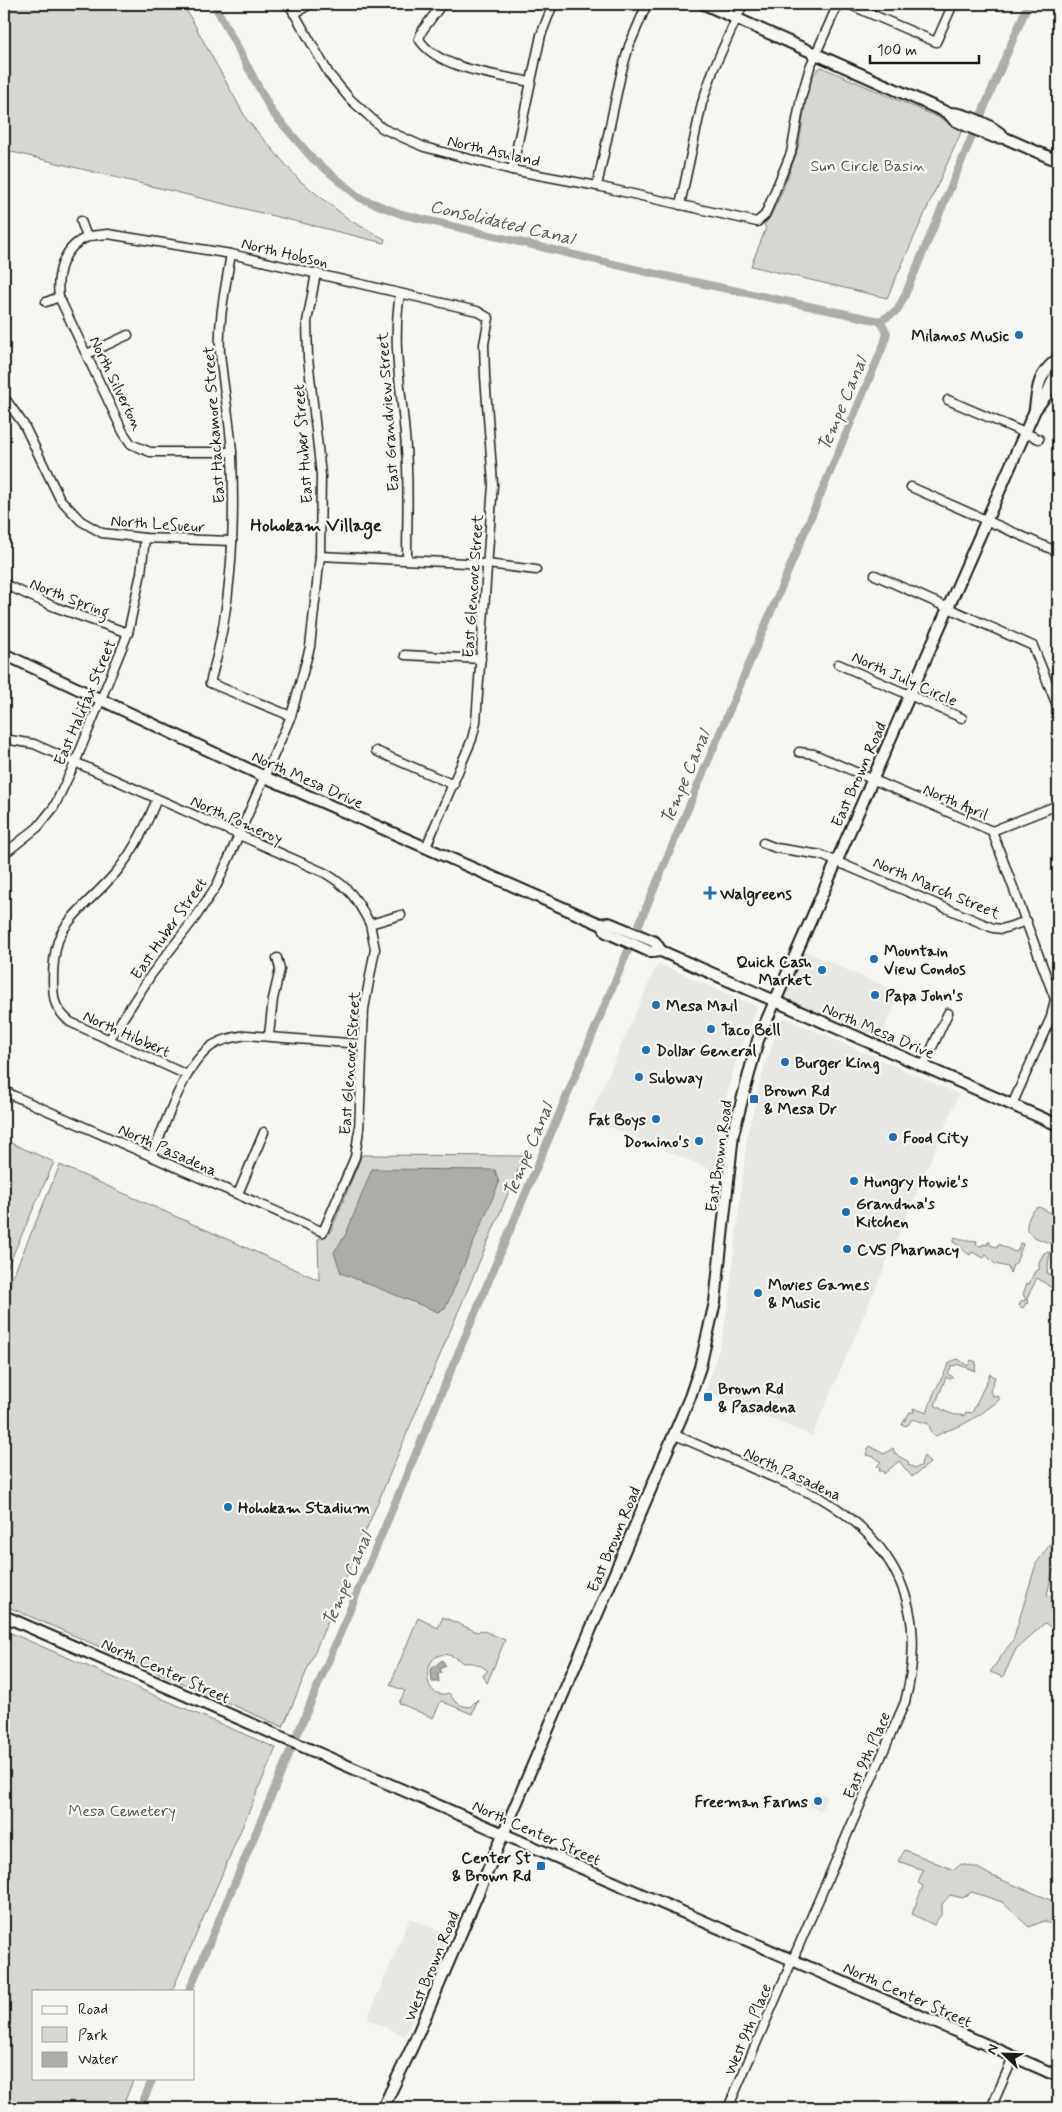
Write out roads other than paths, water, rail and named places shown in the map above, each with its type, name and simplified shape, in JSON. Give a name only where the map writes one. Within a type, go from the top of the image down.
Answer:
[{"type":"main road","points":[[704,4],[948,113],[954,120],[969,122],[984,129],[994,137],[1005,138],[1058,161]]},
{"type":"main road","name":"East Brown Road","points":[[504,1834],[675,1435],[700,1367],[714,1308],[720,1268],[733,1134],[741,1098],[758,1040],[1035,410],[1047,394],[1057,371],[1058,358]]},
{"type":"main road","name":"North Mesa Drive","points":[[4,654],[265,777],[603,925],[606,932],[626,935],[641,942],[651,952],[661,951],[1058,1125]]},
{"type":"main road","name":"North Center Street","points":[[4,1616],[1058,2076]]},
{"type":"main road","name":"West Brown Road","points":[[383,2108],[414,2043],[504,1834]]},
{"type":"street","name":"North Ashland","points":[[289,4],[329,74],[350,99],[382,128],[424,147],[512,170],[597,186],[757,222],[765,215],[791,153],[801,98],[816,54]]},
{"type":"street","points":[[294,14],[310,4]]},
{"type":"street","points":[[442,4],[418,39],[422,45],[439,57],[468,69],[530,82]]},
{"type":"street","points":[[512,170],[541,36],[553,4]]},
{"type":"street","points":[[597,186],[621,74],[629,46],[647,4]]},
{"type":"street","points":[[680,205],[702,103],[714,68],[742,4]]},
{"type":"street","points":[[816,54],[838,4]]},
{"type":"street","points":[[848,4],[936,42],[953,4]]},
{"type":"street","points":[[81,221],[88,237]]},
{"type":"street","name":"North Hobson","points":[[88,237],[108,234],[231,254],[477,312],[489,318]]},
{"type":"street","name":"North Silverton","points":[[88,237],[72,248],[61,264],[57,282],[59,297],[123,432],[131,444],[150,452],[232,452]]},
{"type":"street","name":"East Hackamore Street","points":[[231,254],[223,307],[220,350],[232,452],[232,541],[226,617],[210,683],[291,716]]},
{"type":"street","name":"East Huber Street","points":[[109,1040],[151,975],[195,918],[217,885],[291,716],[310,648],[320,556],[321,474],[308,358],[307,322],[316,273]]},
{"type":"street","name":"East Grandview Street","points":[[400,294],[396,321],[396,346],[407,450],[407,559]]},
{"type":"street","points":[[46,302],[59,297]]},
{"type":"street","name":"East Glencove Street","points":[[426,847],[472,739],[481,660],[493,484],[484,344],[489,318]]},
{"type":"street","points":[[87,354],[128,335]]},
{"type":"street","name":"North LeSueur","points":[[4,397],[24,425],[60,499],[81,521],[102,533],[144,538],[232,541]]},
{"type":"street","points":[[948,400],[1039,439]]},
{"type":"street","points":[[911,487],[1058,552]]},
{"type":"street","name":"East Halifax Street","points":[[4,854],[38,827],[54,807],[102,700],[128,633],[140,574],[144,538]]},
{"type":"street","points":[[320,556],[487,564],[536,570]]},
{"type":"street","points":[[875,575],[1033,646],[1058,708]]},
{"type":"street","name":"North Spring","points":[[4,584],[55,607],[128,633]]},
{"type":"street","points":[[405,655],[481,660]]},
{"type":"street","name":"North July Circle","points":[[838,664],[962,718]]},
{"type":"street","name":"North Pomeroy","points":[[4,739],[34,744],[325,873],[344,884],[358,901],[370,924]]},
{"type":"street","points":[[376,751],[454,785]]},
{"type":"street","name":"North April","points":[[798,752],[814,754],[992,831],[1058,805]]},
{"type":"street","name":"North Hibbert","points":[[157,799],[139,840],[120,867],[68,925],[58,940],[53,962],[53,997],[58,1012],[70,1022],[187,1074]]},
{"type":"street","points":[[992,831],[1055,999],[1051,1017],[1012,1105]]},
{"type":"street","name":"North March Street","points":[[763,843],[776,848],[814,853],[836,860],[993,928],[1002,929],[1027,921]]},
{"type":"street","points":[[370,924],[401,914]]},
{"type":"street","name":"East Glencove Street","points":[[323,1232],[354,1157],[359,1130],[361,1044],[364,1009],[375,950],[370,924]]},
{"type":"street","points":[[269,1035],[273,999],[280,969],[277,958]]},
{"type":"street","points":[[924,1065],[948,1012]]},
{"type":"street","points":[[152,1156],[187,1074],[200,1056],[213,1045],[228,1038],[246,1035],[269,1035],[361,1044]]},
{"type":"street","name":"North Pasadena","points":[[4,1089],[12,1095],[323,1232]]},
{"type":"street","points":[[238,1194],[264,1132]]},
{"type":"street","name":"North Pasadena","points":[[675,1435],[821,1498],[843,1511],[865,1529],[886,1556]]},
{"type":"street","name":"East 9th Place","points":[[792,1960],[905,1702],[912,1674],[914,1650],[907,1602],[901,1580],[886,1556]]},
{"type":"street","name":"West 9th Place","points":[[728,2108],[792,1960]]},
{"type":"street","points":[[992,2108],[1014,2056]]},
{"type":"water","points":[[372,1169],[495,1170],[499,1183],[446,1307],[438,1312],[341,1273],[334,1252],[346,1234]]},
{"type":"water","points":[[442,1660],[446,1666],[440,1669],[442,1673],[438,1674],[439,1682],[432,1682],[431,1669]]},
{"type":"waterway","name":"Consolidated Canal","points":[[214,4],[272,112],[313,159],[360,198],[401,214],[647,272],[880,321]]},
{"type":"waterway","points":[[880,321],[897,311],[905,295],[1028,4]]},
{"type":"waterway","name":"Tempe Canal","points":[[189,1990],[884,344],[887,333],[880,321]]},
{"type":"waterway","name":"Tempe Canal","points":[[140,2108],[152,2080]]},
{"type":"place","name":"Milanos Music","points":[[1019,335]]},
{"type":"place","name":"Walgreens","points":[[710,893]]},
{"type":"place","name":"Mountain View Condos","points":[[874,959]]},
{"type":"place","name":"Quick Cash Market","points":[[822,970]]},
{"type":"place","name":"Papa John's","points":[[875,995]]},
{"type":"place","name":"Mesa Mail","points":[[656,1005]]},
{"type":"place","name":"Taco Bell","points":[[711,1029]]},
{"type":"place","name":"Dollar General","points":[[646,1050]]},
{"type":"place","name":"Burger King","points":[[785,1062]]},
{"type":"place","name":"Subway","points":[[639,1077]]},
{"type":"place","name":"Brown Rd & Mesa Dr","points":[[754,1099]]},
{"type":"place","name":"Fat Boys","points":[[656,1119]]},
{"type":"place","name":"Food City","points":[[893,1137]]},
{"type":"place","name":"Domino's","points":[[699,1141]]},
{"type":"place","name":"Hungry Howie's","points":[[854,1181]]},
{"type":"place","name":"Grandma's Kitchen","points":[[846,1212]]},
{"type":"place","name":"CVS Pharmacy","points":[[847,1249]]},
{"type":"place","name":"Movies Games & Music","points":[[758,1293]]},
{"type":"place","name":"Brown Rd & Pasadena","points":[[708,1397]]},
{"type":"place","name":"Hohokam Stadium","points":[[228,1507]]},
{"type":"place","name":"Freeman Farms","points":[[818,1801]]},
{"type":"place","name":"Center St & Brown Rd","points":[[541,1866]]},
{"type":"district","name":"Hohokam Village","points":[[316,525]]},
{"type":"park label","name":"Sun Circle Basin","points":[[868,165]]},
{"type":"park label","name":"Mesa Cemetery","points":[[122,1810]]}]
